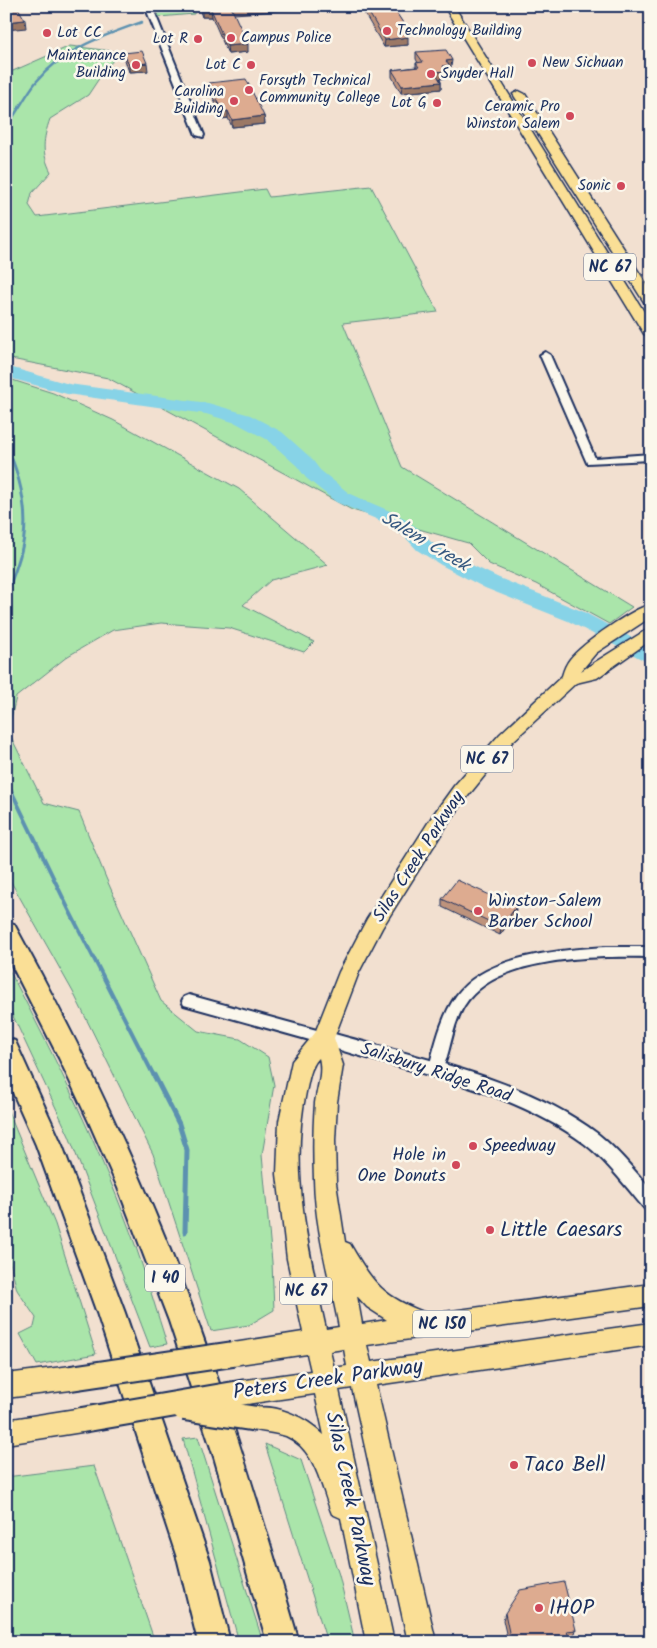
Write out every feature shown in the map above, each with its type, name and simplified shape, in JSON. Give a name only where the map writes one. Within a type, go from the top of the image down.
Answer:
[{"type":"highway","name":"I 40","points":[[6,930],[74,1061],[119,1158],[176,1305],[229,1456],[283,1642]]},
{"type":"highway","points":[[6,1048],[49,1145],[111,1313],[191,1552],[214,1642]]},
{"type":"highway","points":[[6,1085],[25,1125],[49,1145]]},
{"type":"main road","name":"NC 67","points":[[449,6],[651,334]]},
{"type":"main road","name":"NC 67","points":[[511,81],[651,302]]},
{"type":"main road","points":[[512,108],[522,109],[549,151],[558,156]]},
{"type":"main road","name":"Silas Creek Parkway","points":[[570,679],[574,665],[644,613]]},
{"type":"main road","name":"Silas Creek Parkway","points":[[380,1642],[299,1260],[288,1174],[290,1122],[303,1062],[324,1038],[330,1017],[357,956],[418,852],[461,791],[488,758],[541,704],[570,679],[591,674],[651,632]]},
{"type":"main road","name":"Silas Creek Parkway","points":[[324,1038],[332,1065],[326,1102],[324,1140],[325,1183],[352,1337],[422,1642]]},
{"type":"main road","points":[[334,1237],[363,1288],[372,1299],[390,1311],[432,1326]]},
{"type":"main road","name":"Peters Creek Parkway","points":[[6,1386],[432,1326],[475,1318],[651,1295]]},
{"type":"main road","name":"Peters Creek Parkway","points":[[6,1432],[246,1392],[651,1334]]},
{"type":"main road","points":[[166,1406],[291,1424],[310,1438],[321,1451],[365,1571]]},
{"type":"street","points":[[148,6],[200,136]]},
{"type":"street","points":[[545,355],[591,461],[651,458]]},
{"type":"street","points":[[436,1071],[440,1054],[460,1000],[482,981],[513,967],[552,956],[586,953],[651,952]]},
{"type":"street","name":"Salisbury Ridge Road","points":[[190,1000],[492,1088],[566,1124],[606,1152],[651,1203]]},
{"type":"green space","points":[[156,6],[195,6],[194,14],[159,17]]},
{"type":"green space","points":[[70,46],[121,52],[106,68],[88,95],[50,119],[44,152],[51,172],[32,193],[29,205],[37,217],[265,189],[269,197],[371,186],[438,312],[343,323],[402,467],[632,607],[609,624],[536,584],[489,564],[468,543],[352,510],[108,378],[6,358],[6,74]]},
{"type":"green space","points":[[6,378],[53,393],[113,420],[239,489],[328,565],[271,580],[243,605],[314,642],[304,652],[229,628],[161,623],[113,630],[68,656],[16,697],[8,731],[44,803],[79,812],[161,1001],[198,1031],[240,1039],[268,1057],[274,1085],[262,1155],[272,1262],[274,1310],[249,1325],[211,1331],[153,1154],[73,992],[6,873]]},
{"type":"green space","points":[[6,964],[60,1070],[109,1177],[137,1250],[167,1344],[150,1347],[69,1136],[6,1001]]},
{"type":"green space","points":[[6,1106],[55,1224],[96,1354],[37,1365],[20,1334],[34,1327],[36,1318],[17,1290],[6,1247]]},
{"type":"green space","points":[[198,1437],[263,1642],[239,1642],[183,1439]]},
{"type":"green space","points":[[265,1444],[301,1460],[339,1575],[355,1642],[327,1642]]},
{"type":"green space","points":[[94,1466],[155,1642],[6,1642],[6,1477]]},
{"type":"building","points":[[6,6],[17,6],[25,20],[6,22]]},
{"type":"building","points":[[200,6],[247,6],[231,7],[248,44],[227,46],[211,9],[202,10]]},
{"type":"building","points":[[365,6],[392,6],[405,26],[401,26],[408,37],[385,40]]},
{"type":"building","name":"Snyder Hall","points":[[446,50],[452,60],[446,61],[449,65],[443,66],[446,71],[435,72],[441,82],[402,86],[392,70],[419,67],[416,63],[423,62],[416,52]]},
{"type":"building","points":[[142,51],[147,63],[129,65],[124,53]]},
{"type":"building","points":[[246,79],[264,116],[232,120],[228,111],[222,111],[209,83]]},
{"type":"building","name":"Winston-Salem Barber School","points":[[457,880],[516,907],[501,927],[442,899]]},
{"type":"building","name":"IHOP","points":[[564,1582],[576,1630],[567,1631],[570,1642],[511,1642],[505,1613],[520,1590]]},
{"type":"waterway","points":[[160,12],[161,6]]},
{"type":"waterway","points":[[6,127],[36,82],[58,61],[85,45],[142,22]]},
{"type":"waterway","name":"Salem Creek","points":[[6,371],[67,389],[208,409],[243,419],[275,436],[304,462],[313,474],[343,498],[390,518],[412,533],[424,546],[448,561],[492,583],[575,616],[651,657]]},
{"type":"waterway","points":[[6,448],[19,481],[25,512],[24,539],[21,552],[6,594]]},
{"type":"waterway","points":[[6,780],[68,908],[154,1076]]},
{"type":"waterway","points":[[154,1075],[179,1124],[187,1150],[185,1232]]},
{"type":"place","name":"Technology Building","points":[[387,31]]},
{"type":"place","name":"Lot CC","points":[[47,33]]},
{"type":"place","name":"Campus Police","points":[[231,38]]},
{"type":"place","name":"Lot R","points":[[198,39]]},
{"type":"place","name":"New Sichuan","points":[[532,63]]},
{"type":"place","name":"Maintenance Building","points":[[136,65]]},
{"type":"place","name":"Lot C","points":[[251,65]]},
{"type":"place","name":"Snyder Hall","points":[[431,74]]},
{"type":"place","name":"Forsyth Technical Community College","points":[[249,90]]},
{"type":"place","name":"Carolina Building","points":[[234,101]]},
{"type":"place","name":"Lot G","points":[[437,103]]},
{"type":"place","name":"Ceramic Pro Winston Salem","points":[[570,116]]},
{"type":"place","name":"Sonic","points":[[621,186]]},
{"type":"place","name":"Winston-Salem Barber School","points":[[478,911]]},
{"type":"place","name":"Speedway","points":[[473,1146]]},
{"type":"place","name":"Hole in One Donuts","points":[[456,1165]]},
{"type":"place","name":"Little Caesars","points":[[490,1230]]},
{"type":"place","name":"Taco Bell","points":[[514,1465]]},
{"type":"place","name":"IHOP","points":[[539,1608]]}]
